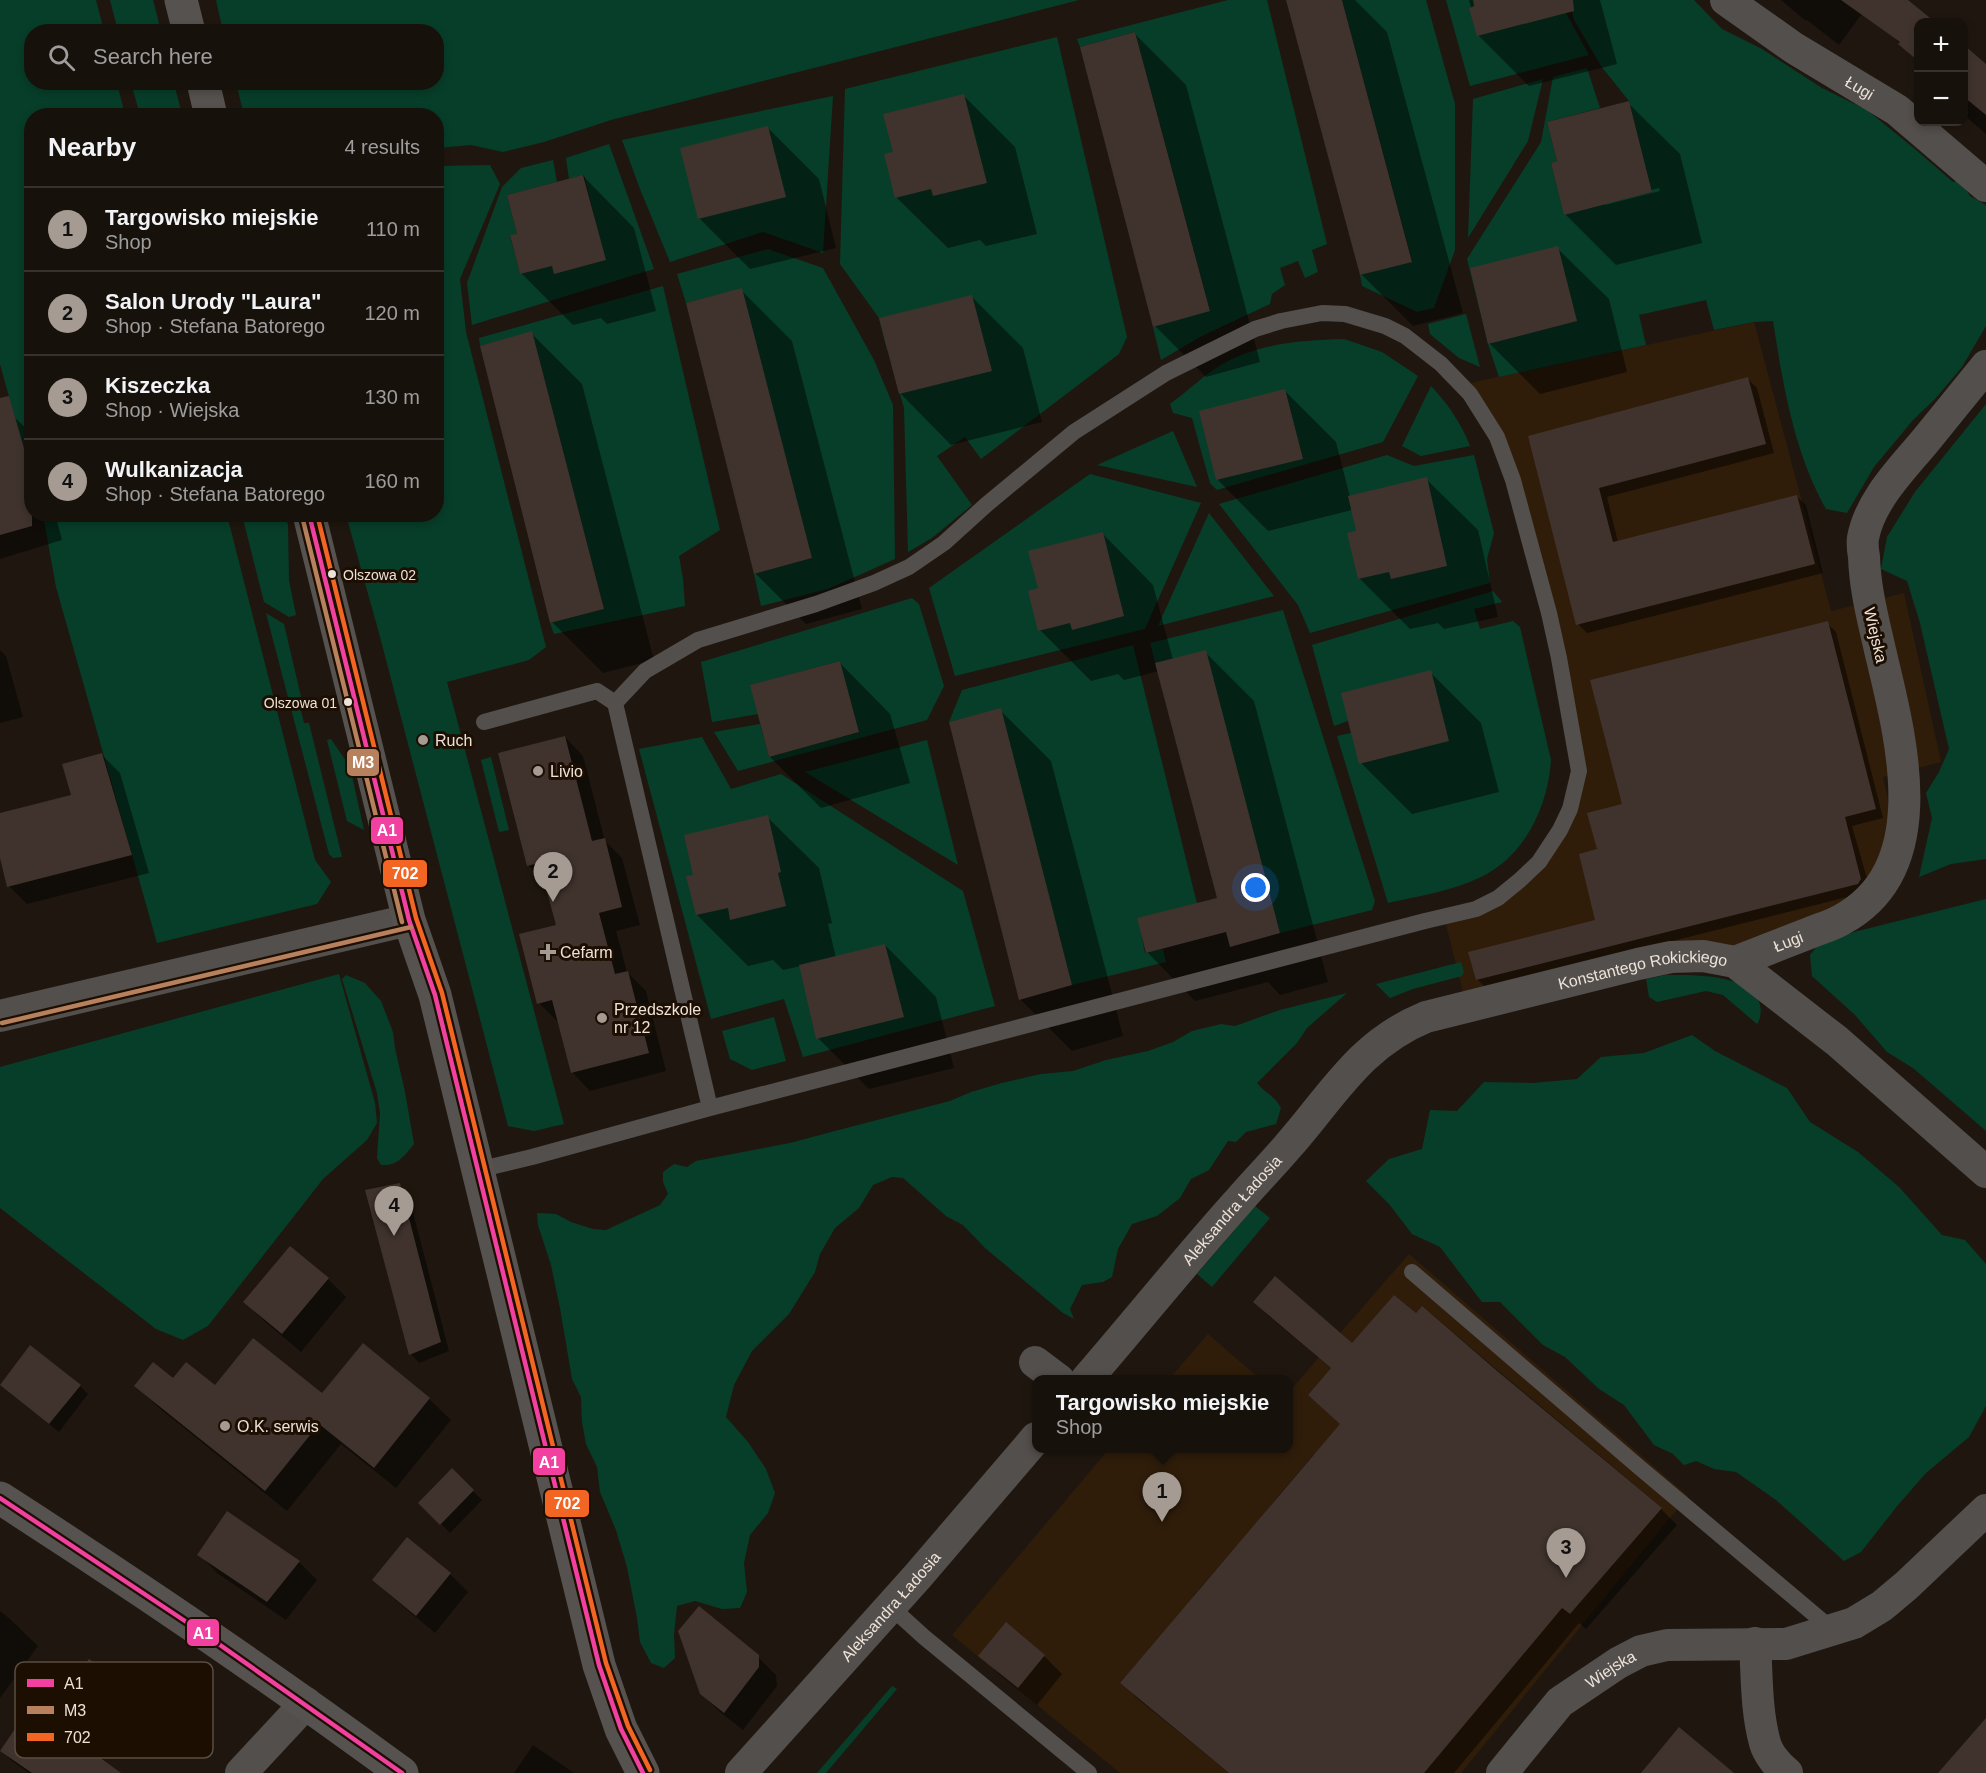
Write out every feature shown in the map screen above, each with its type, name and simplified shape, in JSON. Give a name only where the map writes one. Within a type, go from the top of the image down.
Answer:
[{"type":"street","points":[[181,0],[187,24]]},
{"type":"street","name":"Ługi","points":[[1726,0],[1794,48],[1897,110],[1986,186]]},
{"type":"street","points":[[204,90],[209,108]]},
{"type":"street","name":"Wiejska","points":[[1841,920],[1874,894],[1891,870],[1905,808],[1905,782],[1894,717],[1870,612],[1864,574],[1863,540],[1870,514],[1888,486],[1986,366]]},
{"type":"street","points":[[311,522],[409,920],[435,995],[599,1665],[621,1729],[643,1773]]},
{"type":"street","points":[[0,1016],[409,920]]},
{"type":"street","name":"Ługi","points":[[1736,962],[1841,920]]},
{"type":"street","name":"Konstantego Rokickiego","points":[[1379,1043],[1405,1026],[1426,1017],[1638,964],[1671,957],[1692,956],[1736,962],[1837,1041],[1986,1172]]},
{"type":"street","name":"Aleksandra Ładosia","points":[[1090,1375],[1236,1203],[1290,1144],[1350,1070],[1379,1043]]},
{"type":"street","name":"Aleksandra Ładosia","points":[[741,1773],[891,1607],[1032,1443]]},
{"type":"street","points":[[0,1497],[97,1560],[306,1703],[402,1773]]},
{"type":"street","name":"Wiejska","points":[[1502,1773],[1560,1702],[1589,1681],[1641,1651],[1667,1645],[1786,1644],[1854,1623],[1882,1606],[1986,1510]]},
{"type":"street","points":[[1755,1643],[1759,1708],[1765,1745],[1778,1766],[1787,1773]]},
{"type":"street","points":[[241,1773],[306,1703]]},
{"type":"lane","points":[[478,1170],[1476,909],[1498,898],[1539,862],[1570,809],[1579,771],[1559,658],[1513,480],[1497,437],[1475,401],[1441,364],[1405,336],[1385,326],[1346,314],[1322,313],[1255,329],[1166,373],[1074,432],[944,543],[909,567],[874,583],[816,604],[698,640],[645,670],[615,703]]},
{"type":"lane","points":[[484,722],[597,691],[615,703],[710,1108]]},
{"type":"lane","points":[[1412,1272],[1833,1630]]},
{"type":"lane","points":[[891,1607],[1089,1773]]},
{"type":"shaded area","points":[[1754,322],[1831,611],[1904,593],[1941,762],[1883,777],[1892,818],[1881,876],[1831,913],[1735,962],[1467,1007],[1444,917],[1476,909],[1539,862],[1577,781],[1513,480],[1461,385]]},
{"type":"shaded area","points":[[1409,1254],[1688,1496],[1461,1773],[1424,1773],[1534,1641],[1313,1455],[1265,1512],[1430,1650],[1408,1676],[1242,1540],[1193,1596],[1359,1735],[1336,1761],[1171,1624],[1120,1683],[1229,1773],[1120,1773],[952,1635],[1106,1453],[1293,1453],[1293,1387]],"holes":[[[1394,1295],[1416,1313],[1421,1307],[1662,1508],[1569,1614],[1308,1395]]]},
{"type":"shaded area","points":[[1208,1334],[1255,1375],[1172,1375]]},
{"type":"green space","points":[[0,0],[96,0],[102,24],[24,24],[24,90],[119,90],[123,108],[24,108],[24,451],[0,364]]},
{"type":"green space","points":[[110,0],[153,0],[159,24],[116,24]]},
{"type":"green space","points":[[216,0],[1079,0],[611,120],[544,142],[503,152],[471,145],[444,147],[444,108],[242,108],[238,90],[444,90],[444,24],[221,24]]},
{"type":"green space","points":[[1228,0],[1267,0],[1327,244],[1312,250],[1318,272],[1305,278],[1298,261],[1280,268],[1285,285],[1272,294],[1270,304],[1200,337],[1161,360],[1153,327],[1210,310],[1135,32],[1080,47],[1077,39]]},
{"type":"green space","points":[[1342,0],[1426,0],[1455,104],[1455,250],[1434,308],[1417,312],[1362,286],[1360,275],[1412,261]]},
{"type":"green space","points":[[1446,0],[1473,0],[1474,6],[1469,8],[1566,13],[1589,55],[1470,86]]},
{"type":"green space","points":[[1569,0],[1694,0],[1722,29],[1762,49],[1822,88],[1867,110],[1953,182],[1960,180],[1970,196],[1986,205],[1986,326],[1962,367],[1874,467],[1847,513],[1826,509],[1806,465],[1791,418],[1773,321],[1754,322],[1714,330],[1706,300],[1639,315],[1646,345],[1499,377],[1488,344],[1467,259],[1541,142],[1553,77],[1587,68],[1600,108],[1547,122],[1557,161],[1551,163],[1562,206],[1593,198],[1596,206],[1652,192],[1629,101],[1601,66],[1574,20]]},
{"type":"green space","points":[[1057,37],[1127,337],[1119,354],[981,459],[965,437],[937,456],[972,505],[932,538],[908,552],[904,408],[891,363],[892,349],[887,350],[879,318],[840,264],[845,89]]},
{"type":"green space","points":[[1543,79],[1528,141],[1468,238],[1473,99]]},
{"type":"green space","points":[[133,90],[176,90],[180,108],[138,108]]},
{"type":"green space","points":[[833,96],[823,253],[763,232],[670,262],[622,140]]},
{"type":"green space","points":[[609,144],[654,269],[472,325],[467,283],[502,187],[521,168],[553,160],[557,182],[507,195],[517,234],[510,236],[520,274],[552,266],[555,273],[605,260],[584,175],[569,179],[566,158]]},
{"type":"green space","points":[[490,165],[500,184],[460,279],[466,332],[546,647],[529,660],[447,682],[564,1124],[534,1131],[508,1126],[348,522],[444,522],[444,166]]},
{"type":"green space","points":[[768,249],[823,268],[874,360],[893,405],[895,559],[828,589],[761,606],[754,574],[812,558],[741,289],[686,303],[677,274]]},
{"type":"green space","points":[[663,286],[720,530],[679,556],[685,606],[554,634],[550,623],[604,609],[532,332],[480,346],[479,338]]},
{"type":"green space","points":[[1466,314],[1480,367],[1459,358],[1430,334],[1428,324]]},
{"type":"green space","points":[[1344,339],[1382,352],[1418,376],[1383,442],[1217,490],[1210,483],[1192,418],[1173,413],[1170,404],[1212,371],[1240,356],[1284,344]]},
{"type":"green space","points":[[1431,386],[1454,414],[1470,446],[1421,456],[1402,446]]},
{"type":"green space","points":[[1986,404],[1986,859],[1951,864],[1919,877],[1932,818],[1926,793],[1949,749],[1920,623],[1907,581],[1881,569],[1887,537],[1915,492]]},
{"type":"green space","points":[[1173,431],[1197,487],[1097,465]]},
{"type":"green space","points":[[1387,455],[1414,466],[1474,455],[1494,533],[1487,559],[1490,583],[1310,633],[1298,605],[1219,504]]},
{"type":"green space","points":[[1090,474],[1201,503],[1145,629],[955,676],[929,588]]},
{"type":"green space","points":[[1209,513],[1274,596],[1158,626]]},
{"type":"green space","points":[[44,522],[229,522],[315,860],[331,882],[317,904],[157,943],[56,587]]},
{"type":"green space","points":[[244,522],[287,522],[289,580],[296,615],[289,617],[264,602]]},
{"type":"green space","points":[[1493,591],[1502,602],[1474,609],[1480,629],[1513,621],[1520,627],[1551,760],[1545,795],[1539,812],[1522,843],[1497,868],[1459,886],[1388,903],[1337,736],[1351,733],[1348,721],[1334,726],[1312,645]]},
{"type":"green space","points":[[912,598],[919,604],[944,686],[927,720],[738,771],[714,732],[760,724],[769,757],[859,732],[840,661],[751,685],[758,714],[712,722],[701,662]]},
{"type":"green space","points":[[1283,610],[1375,901],[1372,910],[1280,933],[1250,822],[1155,663],[1150,643]]},
{"type":"green space","points":[[266,613],[284,624],[302,701],[299,703],[304,723],[309,723],[342,857],[333,858],[329,854]]},
{"type":"green space","points":[[1133,645],[1202,924],[1173,946],[1164,912],[1138,918],[1145,953],[1163,949],[1166,962],[1072,985],[1000,709],[949,722],[962,690]]},
{"type":"green space","points":[[702,737],[731,789],[781,774],[963,891],[995,1006],[803,1057],[784,999],[711,1019],[639,749]]},
{"type":"green space","points":[[331,739],[350,767],[364,830],[347,821],[327,740]]},
{"type":"green space","points":[[927,740],[958,865],[805,772]]},
{"type":"green space","points":[[491,757],[509,830],[499,832],[481,760]]},
{"type":"green space","points":[[1986,899],[1986,1131],[1913,1068],[1887,1052],[1855,1015],[1812,976],[1810,955],[1822,940]]},
{"type":"green space","points":[[1461,962],[1464,972],[1462,976],[1413,989],[1390,998],[1376,984]]},
{"type":"green space","points":[[339,974],[375,1103],[377,1123],[367,1140],[323,1179],[208,1326],[183,1340],[156,1329],[0,1208],[0,1067]]},
{"type":"green space","points":[[346,975],[365,983],[381,1001],[393,1032],[414,1144],[392,1164],[381,1165],[377,1158],[380,1113],[377,1093],[342,979]]},
{"type":"green space","points":[[1666,975],[1718,978],[1743,986],[1753,993],[1759,1002],[1761,1010],[1757,1024],[1723,995],[1706,991],[1657,1002],[1649,997],[1646,979]]},
{"type":"green space","points":[[1347,993],[1307,1028],[1297,1043],[1257,1083],[1276,1100],[1281,1108],[1276,1124],[1246,1132],[1236,1142],[1228,1141],[1209,1170],[1191,1179],[1180,1198],[1157,1216],[1132,1224],[1118,1249],[1112,1277],[1103,1282],[1082,1285],[1070,1309],[1074,1319],[1063,1313],[985,1248],[963,1225],[946,1216],[903,1178],[892,1177],[873,1185],[859,1208],[835,1228],[820,1254],[815,1272],[789,1314],[752,1351],[734,1385],[726,1417],[748,1442],[766,1469],[775,1493],[768,1513],[750,1535],[744,1563],[747,1592],[740,1608],[722,1609],[695,1601],[677,1606],[674,1634],[675,1658],[664,1668],[651,1663],[640,1642],[627,1567],[616,1530],[600,1492],[597,1467],[586,1444],[581,1397],[572,1379],[551,1265],[538,1225],[537,1213],[556,1214],[571,1222],[593,1229],[606,1230],[660,1205],[668,1194],[663,1182],[663,1172],[674,1164],[687,1167],[696,1161],[790,1143],[950,1101],[1002,1083],[1041,1074],[1073,1071],[1106,1060],[1148,1051],[1173,1042],[1192,1031],[1221,1024],[1235,1026],[1280,1010]]},
{"type":"green space","points":[[774,1017],[786,1061],[752,1070],[730,1059],[722,1031]]},
{"type":"green space","points":[[1692,1035],[1715,1051],[1787,1088],[1810,1122],[1858,1152],[1899,1187],[1942,1235],[1965,1240],[1986,1264],[1986,1406],[1969,1437],[1926,1473],[1861,1552],[1844,1561],[1776,1500],[1736,1472],[1714,1469],[1696,1461],[1684,1465],[1673,1454],[1654,1445],[1624,1405],[1599,1389],[1565,1357],[1543,1345],[1500,1302],[1482,1302],[1440,1247],[1412,1234],[1389,1204],[1366,1181],[1389,1159],[1422,1149],[1430,1110],[1457,1111],[1484,1082],[1533,1083],[1577,1079],[1601,1057],[1644,1053]]},
{"type":"green space","points":[[1255,1206],[1270,1218],[1212,1287],[1197,1274]]},
{"type":"green space","points":[[892,1686],[897,1689],[826,1773],[817,1773]]},
{"type":"building","points":[[1286,0],[1342,0],[1412,262],[1360,275]]},
{"type":"building","points":[[1473,0],[1573,0],[1574,11],[1477,36],[1469,8],[1474,6]]},
{"type":"building","points":[[1841,0],[1908,0],[1930,18],[1914,18],[1914,58],[1898,44],[1900,42]]},
{"type":"building","points":[[1135,32],[1210,311],[1153,327],[1080,47]]},
{"type":"building","points":[[1968,48],[1986,64],[1986,115],[1968,100]]},
{"type":"building","points":[[964,94],[987,183],[933,196],[931,189],[895,198],[884,154],[893,152],[883,114]]},
{"type":"building","points":[[1629,101],[1652,192],[1564,215],[1551,163],[1557,161],[1547,122]]},
{"type":"building","points":[[768,126],[786,197],[698,219],[680,148]]},
{"type":"building","points":[[583,175],[606,260],[554,274],[552,266],[520,274],[510,235],[517,234],[507,195]]},
{"type":"building","points":[[1558,246],[1577,321],[1488,344],[1470,268]]},
{"type":"building","points":[[742,288],[812,558],[754,574],[686,303]]},
{"type":"building","points":[[972,295],[992,371],[899,394],[879,318]]},
{"type":"building","points":[[532,331],[604,609],[550,623],[480,346]]},
{"type":"building","points":[[1748,377],[1766,444],[1599,488],[1613,542],[1797,495],[1815,564],[1576,625],[1528,436]]},
{"type":"building","points":[[1285,389],[1303,459],[1216,480],[1199,411]]},
{"type":"building","points":[[9,396],[24,448],[24,522],[32,522],[32,526],[0,535],[0,398]]},
{"type":"building","points":[[1427,477],[1447,566],[1391,579],[1389,572],[1358,579],[1347,533],[1356,531],[1348,496]]},
{"type":"building","points":[[1103,532],[1124,616],[1072,630],[1070,623],[1038,631],[1028,591],[1038,588],[1028,551]]},
{"type":"building","points":[[1828,621],[1876,809],[1845,817],[1861,879],[1858,884],[1476,980],[1468,952],[1595,920],[1579,854],[1597,849],[1587,813],[1622,804],[1590,680]]},
{"type":"building","points":[[1206,650],[1280,933],[1230,947],[1226,932],[1146,953],[1137,918],[1217,898],[1155,663]]},
{"type":"building","points":[[840,661],[859,732],[769,757],[750,685]]},
{"type":"building","points":[[1431,670],[1449,741],[1359,764],[1341,693]]},
{"type":"building","points":[[1001,708],[1072,985],[1019,1000],[949,722]]},
{"type":"building","points":[[565,736],[592,841],[605,838],[622,907],[599,913],[615,974],[628,971],[649,1053],[571,1073],[552,1000],[537,1004],[519,934],[556,925],[539,863],[527,866],[498,753]]},
{"type":"building","points":[[102,753],[132,855],[7,887],[0,858],[0,813],[71,795],[62,764]]},
{"type":"building","points":[[768,815],[786,906],[730,920],[728,908],[696,915],[686,876],[693,875],[684,835]]},
{"type":"building","points":[[885,944],[904,1017],[816,1039],[799,965]]},
{"type":"building","points":[[400,1183],[441,1342],[409,1355],[365,1190]]},
{"type":"building","points":[[290,1246],[329,1278],[282,1334],[243,1302]]},
{"type":"building","points":[[1275,1276],[1352,1343],[1394,1295],[1416,1313],[1422,1306],[1662,1508],[1570,1614],[1562,1608],[1424,1773],[1229,1773],[1120,1683],[1340,1424],[1308,1395],[1331,1368],[1253,1302]]},
{"type":"building","points":[[253,1338],[322,1393],[363,1343],[430,1398],[374,1468],[319,1424],[265,1491],[134,1386],[153,1362],[173,1378],[186,1362],[215,1385]]},
{"type":"building","points":[[30,1345],[81,1385],[49,1424],[0,1385]]},
{"type":"building","points":[[452,1468],[474,1490],[440,1525],[418,1503]]},
{"type":"building","points":[[227,1511],[300,1561],[267,1602],[197,1555]]},
{"type":"building","points":[[407,1537],[451,1573],[416,1616],[372,1580]]},
{"type":"building","points":[[699,1606],[759,1655],[759,1667],[724,1713],[700,1694],[678,1631]]},
{"type":"building","points":[[1006,1622],[1045,1655],[1018,1688],[978,1656]]},
{"type":"building","points":[[1986,1718],[1986,1773],[1938,1773]]},
{"type":"building","points":[[1679,1727],[1734,1773],[1641,1773]]},
{"type":"building","points":[[15,1729],[15,1758],[100,1758],[121,1773],[32,1773],[0,1751]]},
{"type":"transit line","name":"M3","points":[[303,522],[402,922]]},
{"type":"transit line","name":"A1","points":[[311,522],[409,920],[435,995],[599,1665],[621,1729],[643,1773]]},
{"type":"transit line","name":"702","points":[[319,522],[416,918],[442,993],[606,1663],[628,1726],[650,1770]]},
{"type":"transit line","name":"M3","points":[[2,1023],[411,927]]},
{"type":"transit line","name":"A1","points":[[0,1498],[203,1633],[402,1773]]},
{"type":"place","name":"Olszowa 02","points":[[332,574]]},
{"type":"place","name":"Olszowa 01","points":[[348,702]]},
{"type":"place","name":"Ruch","points":[[423,740]]},
{"type":"place","name":"Livio","points":[[538,771]]},
{"type":"place","name":"Salon Urody \"Laura\"","points":[[553,902]]},
{"type":"place","name":"Cefarm","points":[[548,952]]},
{"type":"place","name":"Przedszkole nr 12","points":[[602,1018]]},
{"type":"place","name":"Wulkanizacja","points":[[394,1236]]},
{"type":"place","name":"O.K. serwis","points":[[225,1426]]},
{"type":"place","name":"Targowisko miejskie","points":[[1162,1522]]},
{"type":"place","name":"Kiszeczka","points":[[1566,1578]]}]
